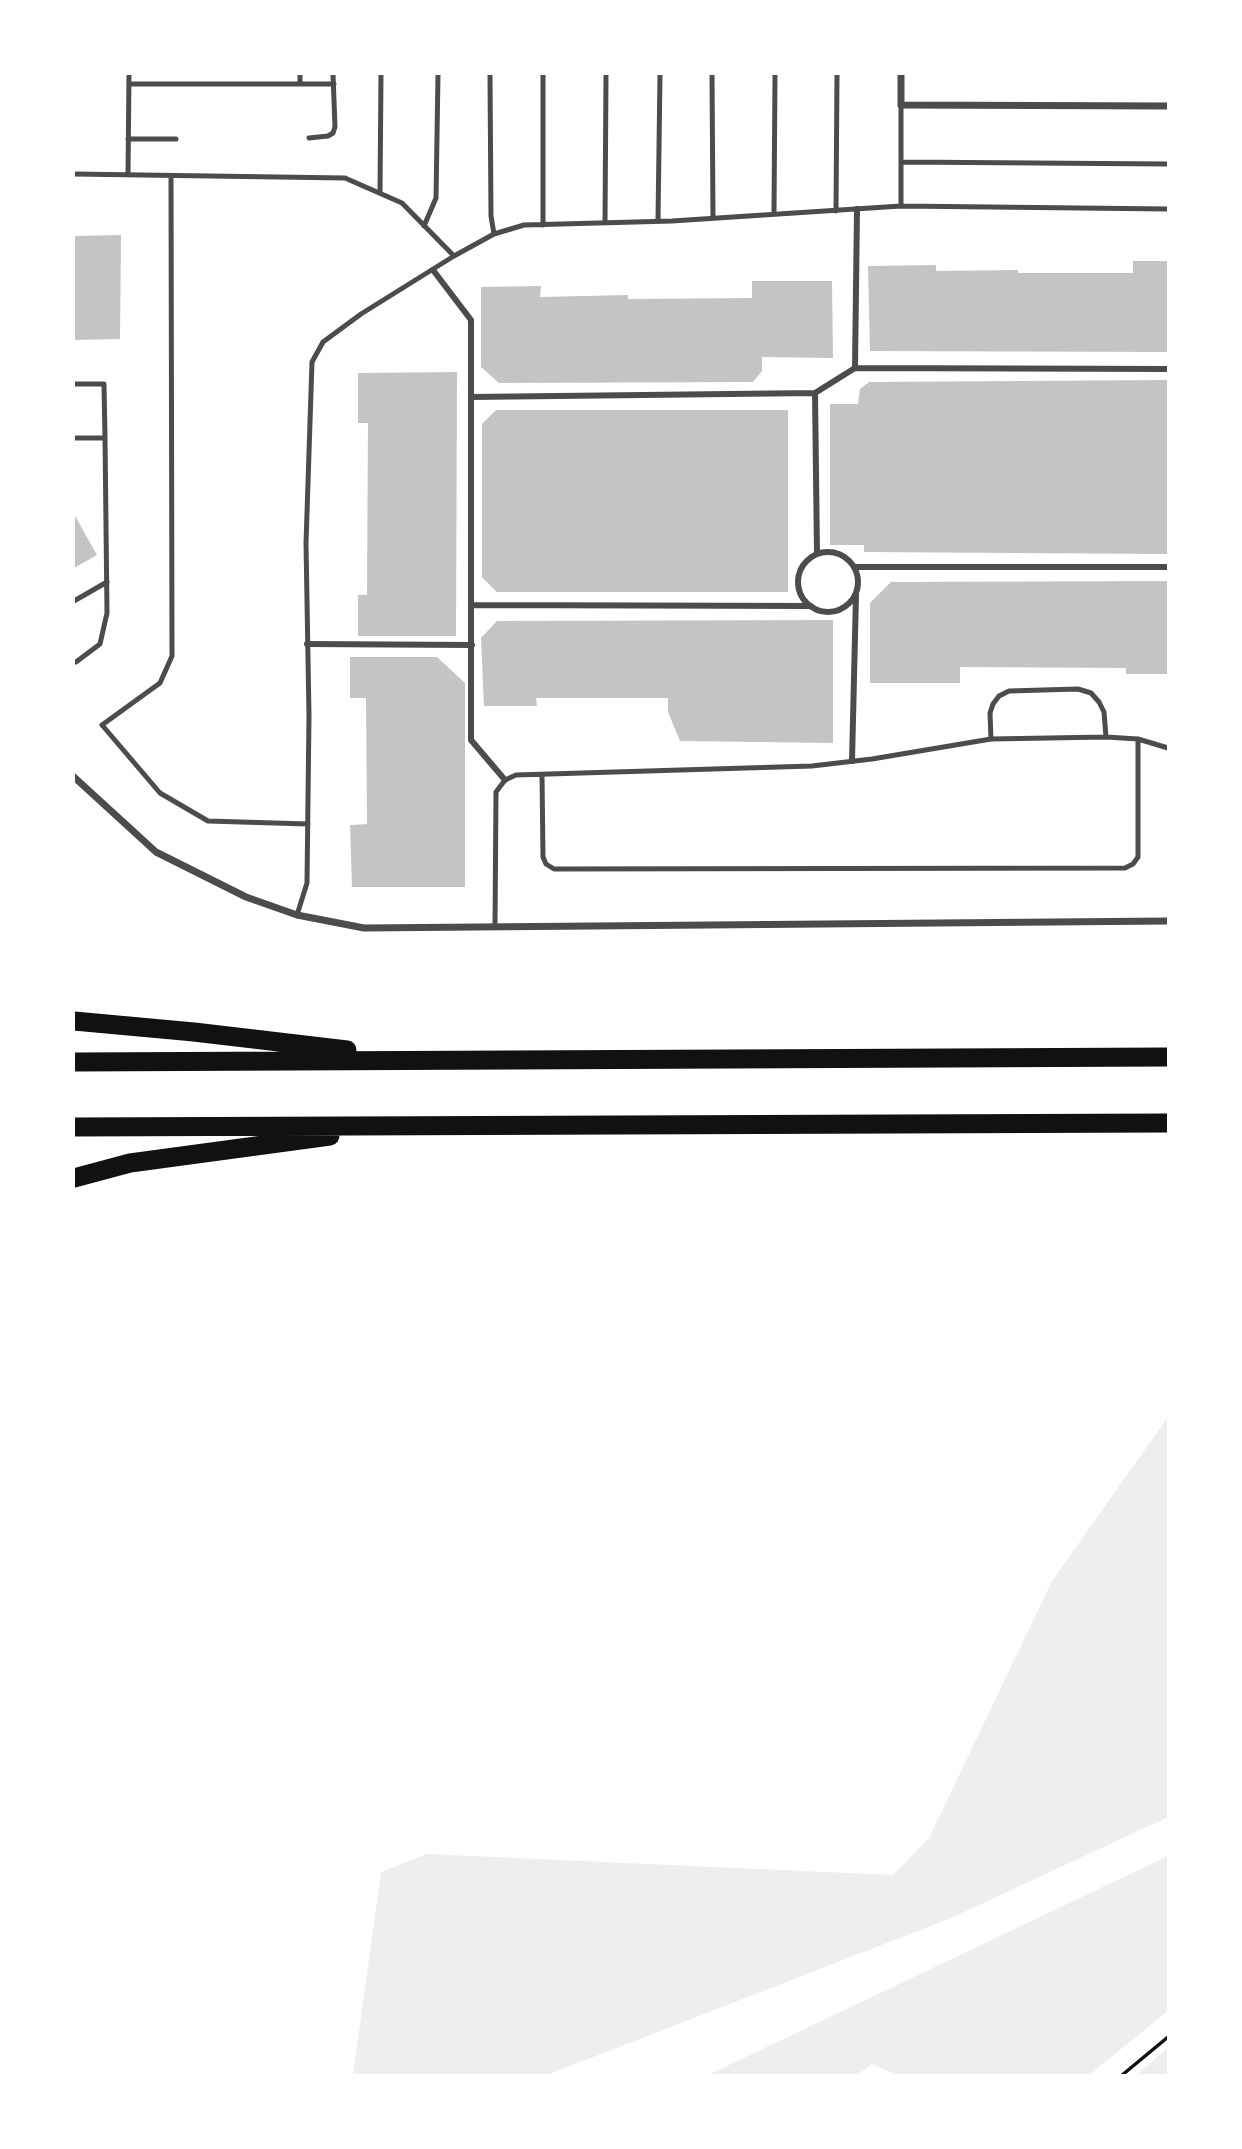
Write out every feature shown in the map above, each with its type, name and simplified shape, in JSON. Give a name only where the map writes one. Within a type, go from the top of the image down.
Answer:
[{"type":"highway","points":[[74,1021],[194,1032],[434,1061]]},
{"type":"highway","points":[[74,1062],[1168,1057]]},
{"type":"highway","points":[[74,1127],[1168,1123]]},
{"type":"highway","points":[[74,1178],[130,1163],[414,1125]]},
{"type":"street","points":[[901,74],[901,105],[1168,106]]},
{"type":"street","points":[[855,368],[857,209]]},
{"type":"street","points":[[433,270],[471,320],[471,740],[505,780]]},
{"type":"street","points":[[471,397],[815,393],[855,368],[1168,369]]},
{"type":"street","points":[[815,393],[817,554]]},
{"type":"street","points":[[811,607],[800,594],[798,584],[802,566],[817,554],[836,553],[845,557],[854,567],[858,583],[852,761]]},
{"type":"street","points":[[854,567],[1168,567]]},
{"type":"street","points":[[472,605],[811,607],[823,612],[843,608],[856,593]]},
{"type":"street","points":[[307,644],[472,645]]},
{"type":"street","points":[[74,777],[156,852],[246,897],[297,915],[364,928],[1168,921]]},
{"type":"lane","points":[[128,175],[129,74]]},
{"type":"lane","points":[[300,74],[300,84]]},
{"type":"lane","points":[[310,138],[333,133],[333,74]]},
{"type":"lane","points":[[380,193],[381,74]]},
{"type":"lane","points":[[424,226],[436,198],[438,74]]},
{"type":"lane","points":[[490,74],[491,216],[494,234]]},
{"type":"lane","points":[[543,74],[543,225]]},
{"type":"lane","points":[[606,74],[606,223]]},
{"type":"lane","points":[[658,221],[660,74]]},
{"type":"lane","points":[[712,74],[713,218]]},
{"type":"lane","points":[[774,214],[775,74]]},
{"type":"lane","points":[[836,211],[837,74]]},
{"type":"lane","points":[[129,84],[334,84]]},
{"type":"lane","points":[[901,105],[901,206]]},
{"type":"lane","points":[[128,139],[176,139]]},
{"type":"lane","points":[[901,162],[1168,164]]},
{"type":"lane","points":[[74,174],[345,178],[402,203],[454,256]]},
{"type":"lane","points":[[171,176],[172,656],[160,683],[102,725],[160,793],[208,821],[308,824]]},
{"type":"lane","points":[[297,915],[307,883],[310,716],[306,543],[312,362],[323,342],[361,314],[454,256],[494,234],[524,225],[658,221],[901,206],[1168,209]]},
{"type":"lane","points":[[74,384],[104,384],[107,582],[107,613],[100,644],[74,662]]},
{"type":"lane","points":[[74,438],[105,438]]},
{"type":"lane","points":[[74,601],[107,582]]},
{"type":"lane","points":[[991,739],[990,713],[999,696],[1009,691],[1078,689],[1090,693],[1099,702],[1104,712],[1106,737]]},
{"type":"lane","points":[[495,927],[496,792],[505,780],[516,775],[812,766],[991,739],[1106,737],[1138,739],[1168,748]]},
{"type":"lane","points":[[541,775],[542,857],[546,864],[554,869],[1125,868],[1133,864],[1138,857],[1138,739]]},
{"type":"path","points":[[1121,2076],[1168,2037]]},
{"type":"shaded area","points":[[1168,1417],[1168,1817],[951,1918],[547,2075],[353,2075],[381,1872],[427,1854],[893,1875],[929,1838],[1052,1581]]},
{"type":"shaded area","points":[[1168,1856],[1168,2011],[1089,2075],[898,2075],[872,2064],[857,2075],[708,2075]]},
{"type":"shaded area","points":[[1168,2048],[1168,2075],[1136,2075]]},
{"type":"building","points":[[121,235],[120,339],[74,340],[74,236]]},
{"type":"building","points":[[1133,261],[1168,261],[1168,352],[870,351],[868,266],[936,265],[936,271],[1133,273]]},
{"type":"building","points":[[752,281],[832,281],[833,358],[762,357],[762,371],[753,382],[499,383],[481,367],[481,287],[541,286],[540,297],[628,295],[628,299],[752,298]]},
{"type":"building","points":[[457,372],[456,636],[358,636],[358,595],[367,595],[368,423],[358,423],[358,373]]},
{"type":"building","points":[[1168,380],[1168,554],[864,552],[864,545],[830,545],[830,404],[858,404],[860,389],[869,382]]},
{"type":"building","points":[[496,410],[788,410],[788,592],[497,592],[482,577],[482,424]]},
{"type":"building","points":[[74,514],[97,555],[74,568]]},
{"type":"building","points":[[1168,581],[1168,674],[1126,674],[1126,668],[960,667],[960,683],[870,683],[870,603],[891,582]]},
{"type":"building","points":[[833,620],[833,743],[680,741],[668,712],[668,698],[536,698],[537,706],[484,706],[481,638],[497,621]]},
{"type":"building","points":[[350,657],[437,657],[465,683],[465,887],[352,887],[350,825],[367,824],[366,698],[350,698]]}]
